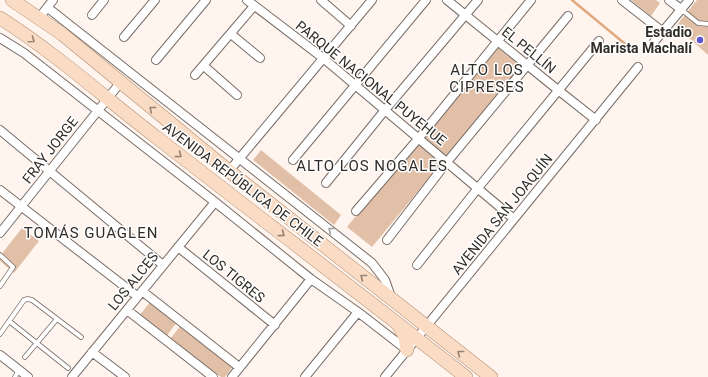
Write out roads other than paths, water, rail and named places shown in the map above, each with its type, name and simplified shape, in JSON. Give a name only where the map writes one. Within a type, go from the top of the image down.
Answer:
[{"type":"main road","name":"AVENIDA REPÚBLICA DE CHILE","points":[[12,0],[62,34],[229,171],[491,377]]},
{"type":"main road","name":"AVENIDA REPÚBLICA DE CHILE","points":[[0,18],[51,53],[466,377]]},
{"type":"main road","points":[[397,323],[405,337],[407,350]]},
{"type":"street","points":[[39,18],[53,0]]},
{"type":"street","points":[[92,15],[104,0]]},
{"type":"street","points":[[124,37],[155,0]]},
{"type":"street","points":[[156,60],[206,0]]},
{"type":"street","name":"PARQUE NACIONAL PUYEHUE","points":[[247,0],[323,58],[514,219]]},
{"type":"street","points":[[320,0],[351,26]]},
{"type":"street","points":[[229,171],[372,0]]},
{"type":"street","points":[[293,160],[426,0]]},
{"type":"street","name":"EL PELLÍN","points":[[447,0],[596,120]]},
{"type":"street","points":[[326,183],[385,110],[478,0]]},
{"type":"street","points":[[356,211],[418,139],[531,0]]},
{"type":"street","points":[[622,0],[663,32]]},
{"type":"street","points":[[669,0],[682,10]]},
{"type":"street","points":[[654,42],[689,0]]},
{"type":"street","points":[[195,75],[254,6]]},
{"type":"street","name":"AVENIDA REPÚBLICA DE CHILE","points":[[48,8],[372,262],[385,280],[392,299]]},
{"type":"street","points":[[387,240],[447,162],[568,16]]},
{"type":"street","points":[[231,34],[260,58]]},
{"type":"street","name":"AVENIDA REPÚBLICA DE CHILE","points":[[0,38],[24,53],[311,279],[358,312],[407,350]]},
{"type":"street","points":[[417,265],[598,41]]},
{"type":"street","points":[[204,66],[236,94]]},
{"type":"street","name":"AVENIDA SAN JOAQUÍN","points":[[385,377],[638,67]]},
{"type":"street","name":"FRAY JORGE","points":[[0,234],[120,83]]},
{"type":"street","points":[[0,130],[163,265]]},
{"type":"street","points":[[0,190],[239,367]]},
{"type":"street","name":"LOS ALCES","points":[[72,377],[215,202]]},
{"type":"street","name":"LOS TIGRES","points":[[178,247],[275,324]]},
{"type":"street","points":[[233,376],[311,279]]},
{"type":"street","points":[[127,310],[213,377]]},
{"type":"street","points":[[305,377],[358,312]]},
{"type":"street","points":[[92,352],[125,377]]},
{"type":"street","points":[[0,355],[17,374],[28,377]]},
{"type":"lane","points":[[682,10],[698,23],[708,24]]},
{"type":"lane","points":[[0,255],[13,267],[0,286]]},
{"type":"lane","points":[[0,334],[24,300],[28,299],[32,300],[81,337]]},
{"type":"lane","points":[[25,357],[57,320]]},
{"type":"lane","points":[[9,321],[68,368]]},
{"type":"waterway","points":[[572,0],[636,53]]},
{"type":"place","name":"Estadio Marista Machalí","points":[[700,40]]},
{"type":"district","name":"ALTO LOS CIPRESES","points":[[487,78]]},
{"type":"district","name":"ALTO LOS NOGALES","points":[[372,166]]},
{"type":"district","name":"TOMÁS GUAGLEN","points":[[91,233]]}]
